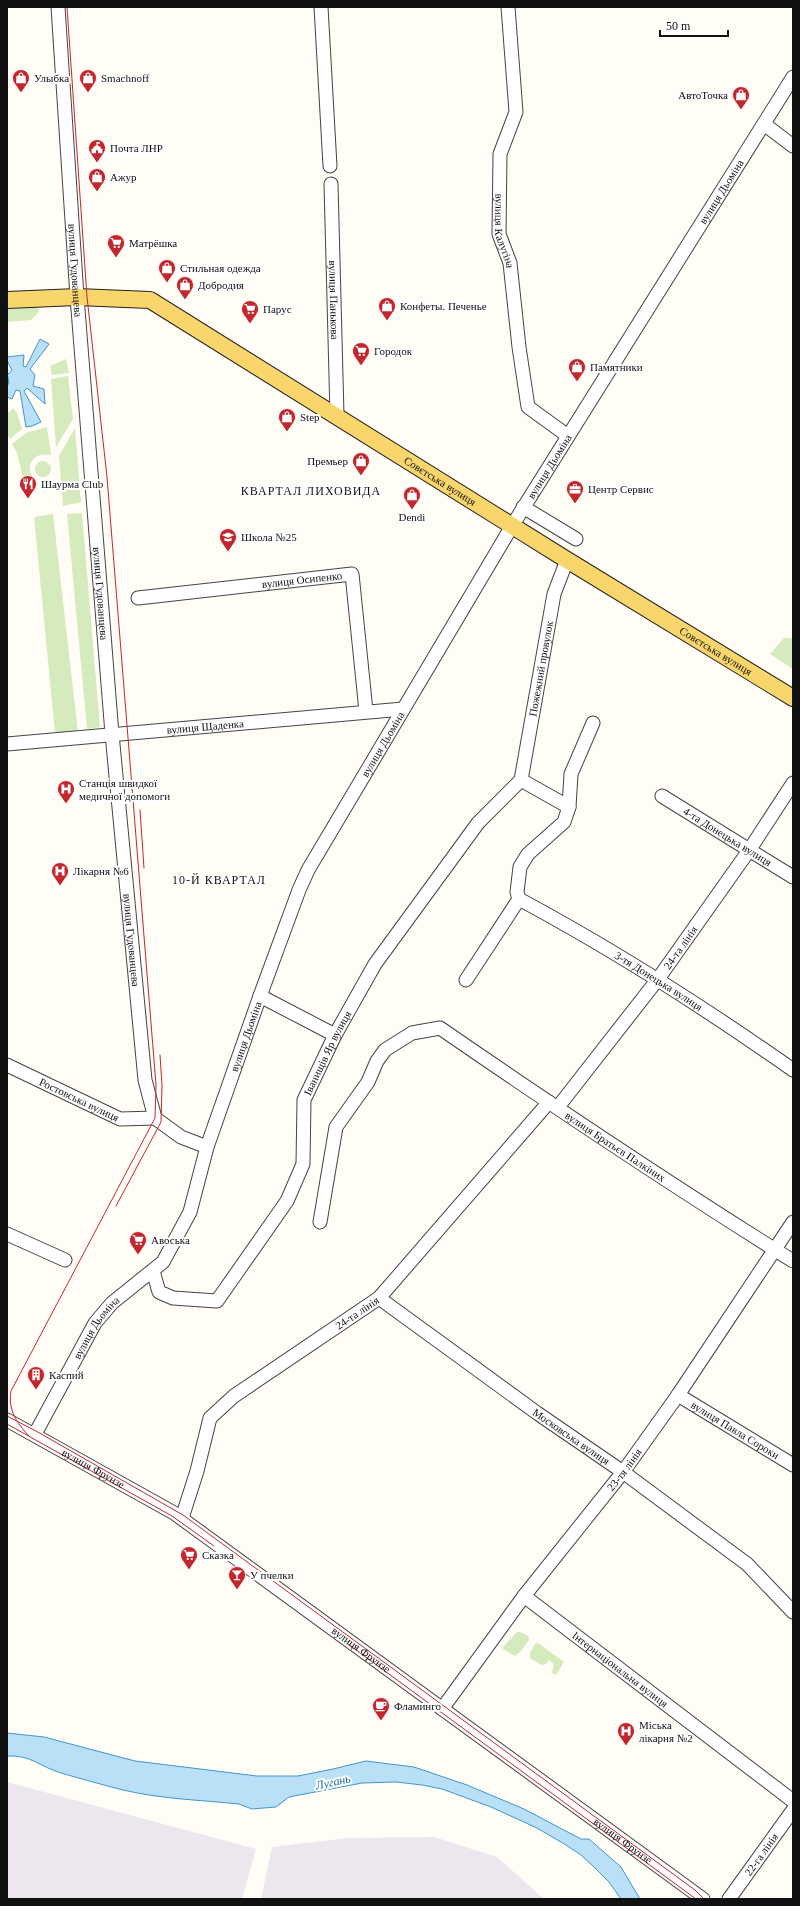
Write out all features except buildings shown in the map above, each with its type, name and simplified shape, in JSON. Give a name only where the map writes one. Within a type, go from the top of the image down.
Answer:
[{"type":"main road","name":"Совєтська вулиця","points":[[7,300],[77,296],[150,300],[337,415],[566,560],[793,698]]},
{"type":"street","name":"вулиця Гудованцева","points":[[58,7],[77,296],[112,734],[145,1080],[155,1118]]},
{"type":"street","points":[[322,7],[330,166]]},
{"type":"street","name":"вулиця Калугіна","points":[[508,7],[516,112],[500,154],[499,234],[510,263],[519,347],[528,407],[568,436]]},
{"type":"street","name":"вулиця Дьоміна","points":[[34,1434],[96,1324],[112,1303],[163,1262],[190,1212],[207,1147],[260,996],[299,890],[308,870],[523,507],[793,77]]},
{"type":"street","points":[[764,124],[793,146]]},
{"type":"street","name":"вулиця Панькова","points":[[331,184],[337,415]]},
{"type":"street","points":[[523,507],[576,539]]},
{"type":"street","name":"Пожежний провулок","points":[[521,780],[554,594],[566,560]]},
{"type":"street","name":"вулиця Осипенко","points":[[138,598],[352,574],[366,711]]},
{"type":"street","name":"вулиця Щаденка","points":[[7,744],[366,711],[403,709]]},
{"type":"street","points":[[466,980],[520,899],[517,892],[520,867],[528,854],[564,822],[568,807],[571,774],[593,722]]},
{"type":"street","points":[[521,780],[568,807]]},
{"type":"street","name":"Іванищів Яр вулиця","points":[[153,1271],[159,1292],[173,1298],[217,1301],[287,1201],[303,1164],[304,1100],[336,1035],[375,964],[478,823],[521,780]]},
{"type":"street","name":"24-та лінія","points":[[182,1518],[197,1471],[210,1418],[234,1396],[379,1298],[554,1104],[658,979],[750,849],[793,783]]},
{"type":"street","name":"4-та Донецька вулиця","points":[[662,796],[750,849],[793,877]]},
{"type":"street","name":"3-тя Донецька вулиця","points":[[520,899],[658,979],[793,1070]]},
{"type":"street","points":[[260,996],[336,1035]]},
{"type":"street","name":"вулиця Братьєв Палкіних","points":[[320,1222],[336,1127],[368,1082],[377,1061],[385,1050],[412,1032],[440,1028],[554,1104],[591,1132],[793,1261]]},
{"type":"street","name":"Ростовська вулиця","points":[[7,1065],[120,1119],[155,1118]]},
{"type":"street","points":[[155,1118],[181,1137],[207,1147]]},
{"type":"street","name":"23-тя лінія","points":[[442,1709],[524,1596],[623,1472],[678,1395],[793,1222]]},
{"type":"street","points":[[7,1234],[65,1260]]},
{"type":"street","name":"Московська вулиця","points":[[379,1298],[537,1413],[623,1472],[747,1564],[793,1612]]},
{"type":"street","name":"вулиця Павла Сороки","points":[[678,1395],[793,1465]]},
{"type":"street","name":"вулиця Фрунзе","points":[[7,1420],[182,1518],[697,1897]]},
{"type":"street","name":"Інтернаціональна вулиця","points":[[524,1596],[793,1801]]},
{"type":"street","name":"22-га лінія","points":[[729,1899],[793,1810]]},
{"type":"shaded area","points":[[7,1782],[256,1849],[242,1899],[7,1899]]},
{"type":"shaded area","points":[[434,1837],[497,1857],[544,1899],[261,1899],[272,1847],[348,1838]]},
{"type":"green space","points":[[38,305],[39,312],[31,320],[7,322],[7,309]]},
{"type":"green space","points":[[66,359],[69,373],[52,375],[50,366]]},
{"type":"green space","points":[[68,376],[73,419],[56,447],[51,379]]},
{"type":"green space","points":[[13,408],[17,413],[22,429],[10,439],[7,434],[7,409],[9,413]]},
{"type":"green space","points":[[47,427],[51,455],[38,456],[33,459],[30,468],[31,474],[39,485],[25,487],[17,453],[12,444],[26,433]]},
{"type":"green space","points":[[75,428],[81,502],[63,506],[59,456]]},
{"type":"green space","points":[[40,461],[46,461],[51,466],[49,475],[46,477],[40,477],[35,472],[35,466]]},
{"type":"green space","points":[[82,513],[100,727],[87,729],[67,514]]},
{"type":"green space","points":[[53,514],[78,732],[55,733],[34,517]]},
{"type":"green space","points":[[784,638],[793,639],[793,669],[770,654]]},
{"type":"green space","points":[[517,1632],[528,1636],[529,1640],[515,1656],[503,1649],[503,1647]]},
{"type":"green space","points":[[538,1643],[564,1662],[556,1675],[552,1673],[554,1664],[549,1660],[546,1664],[541,1665],[530,1658],[530,1653],[535,1644]]},
{"type":"water","points":[[40,339],[49,344],[30,369],[35,375],[33,386],[44,389],[45,404],[27,388],[24,391],[41,422],[26,427],[20,391],[16,390],[12,399],[7,397],[7,384],[9,384],[7,372],[9,374],[12,370],[7,361],[7,357],[24,355],[23,366],[26,367]]},
{"type":"water","name":"Лугань","points":[[7,1733],[44,1737],[135,1761],[257,1776],[298,1776],[366,1761],[414,1767],[467,1785],[524,1809],[581,1839],[589,1839],[621,1867],[640,1899],[621,1899],[609,1882],[581,1855],[537,1828],[491,1807],[442,1789],[396,1782],[362,1783],[289,1797],[276,1807],[252,1809],[239,1804],[137,1793],[61,1773],[23,1757],[7,1756]]},
{"type":"tram line","points":[[29,1436],[20,1426],[14,1415],[10,1398],[11,1391],[155,1118],[156,1085],[107,477],[87,297],[67,7]]},
{"type":"tram line","points":[[140,810],[144,868]]},
{"type":"tram line","points":[[116,1206],[161,1122],[162,1085],[160,1055]]},
{"type":"tram line","points":[[7,1416],[183,1515],[695,1890],[704,1899]]},
{"type":"tram line","points":[[7,1424],[172,1516],[214,1546]]},
{"type":"tram line","points":[[348,1644],[696,1899]]},
{"type":"place","name":"Улыбка","points":[[21,93]]},
{"type":"place","name":"Smachnoff","points":[[88,93]]},
{"type":"place","name":"АвтоТочка","points":[[741,110]]},
{"type":"place","name":"Почта ЛНР","points":[[97,163]]},
{"type":"place","name":"Ажур","points":[[97,192]]},
{"type":"place","name":"Матрёшка","points":[[116,258]]},
{"type":"place","name":"Стильная одежда","points":[[167,283]]},
{"type":"place","name":"Добродия","points":[[185,300]]},
{"type":"place","name":"Конфеты. Печенье","points":[[387,321]]},
{"type":"place","name":"Парус","points":[[250,324]]},
{"type":"place","name":"Городок","points":[[361,366]]},
{"type":"place","name":"Памятники","points":[[577,382]]},
{"type":"place","name":"Step","points":[[287,432]]},
{"type":"place","name":"Премьер","points":[[361,476]]},
{"type":"place","name":"Шаурма Club","points":[[28,499]]},
{"type":"place","name":"Центр Сервис","points":[[575,504]]},
{"type":"place","name":"Dendi","points":[[412,510]]},
{"type":"place","name":"Школа №25","points":[[228,552]]},
{"type":"place","name":"Станція швидкої медичної допомоги","points":[[66,804]]},
{"type":"place","name":"Лікарня №6","points":[[60,886]]},
{"type":"place","name":"Авоська","points":[[138,1255]]},
{"type":"place","name":"Каспий","points":[[36,1390]]},
{"type":"place","name":"Сказка","points":[[189,1570]]},
{"type":"place","name":"У пчелки","points":[[237,1590]]},
{"type":"place","name":"Фламинго","points":[[381,1721]]},
{"type":"place","name":"Міська лікарня №2","points":[[626,1746]]},
{"type":"district","name":"КВАРТАЛ ЛИХОВИДА","points":[[311,491]]},
{"type":"district","name":"10-Й КВАРТАЛ","points":[[219,880]]}]
